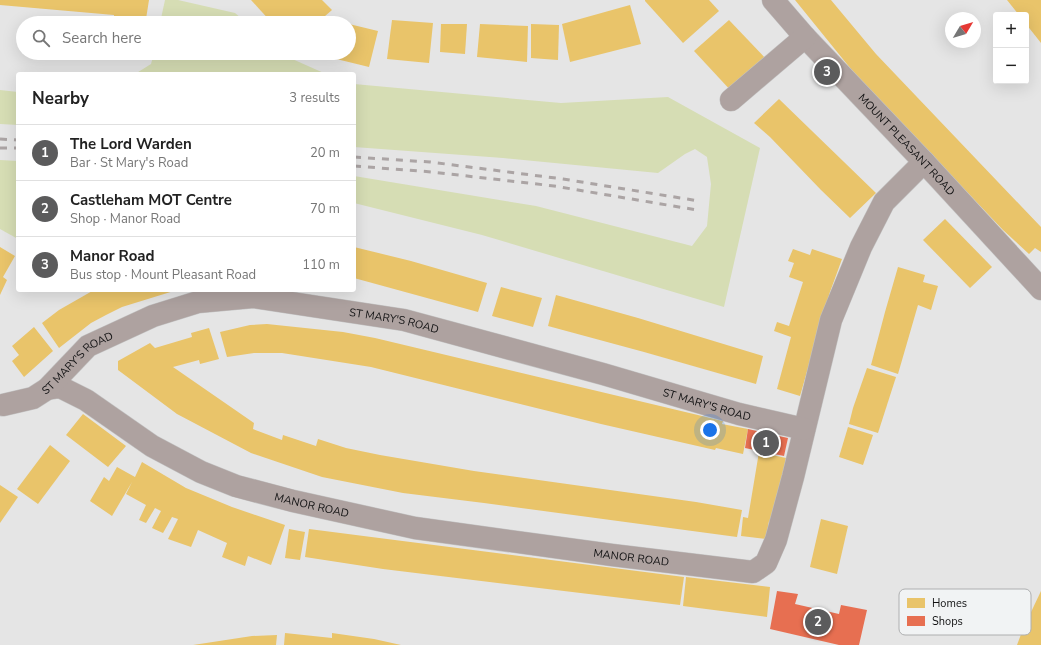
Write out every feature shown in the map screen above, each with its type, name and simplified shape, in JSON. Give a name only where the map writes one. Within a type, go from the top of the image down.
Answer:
[{"type":"street","name":"MOUNT PLEASANT ROAD","points":[[774,0],[1041,289]]},
{"type":"street","points":[[731,100],[806,36]]},
{"type":"street","name":"MANOR ROAD","points":[[47,389],[60,387],[86,400],[152,446],[201,472],[236,486],[292,501],[415,528],[612,555],[753,572],[766,563],[776,540],[830,320],[861,247],[884,202],[924,162]]},
{"type":"street","name":"ST MARY'S ROAD","points":[[1,408],[33,398],[47,389],[88,346],[153,316],[198,302],[252,297],[404,320],[603,374],[739,414],[804,429]]},
{"type":"street","points":[[72,362],[74,373],[86,400]]},
{"type":"green space","points":[[165,0],[178,0],[235,13],[239,16],[162,16]]},
{"type":"green space","points":[[152,60],[294,60],[322,72],[138,72],[151,64]]},
{"type":"green space","points":[[356,84],[561,103],[668,97],[760,148],[724,307],[482,235],[356,204],[356,176],[536,206],[692,246],[707,226],[711,184],[707,157],[695,149],[685,154],[658,173],[503,158],[356,147]]},
{"type":"green space","points":[[0,90],[16,92],[16,125],[0,124]]},
{"type":"green space","points":[[0,160],[16,161],[16,238],[0,229]]},
{"type":"building: Homes","points":[[0,0],[149,0],[146,16],[114,16],[0,5]]},
{"type":"building: Homes","points":[[251,0],[322,0],[332,10],[325,16],[266,16]]},
{"type":"building: Homes","points":[[645,0],[709,0],[719,11],[683,43]]},
{"type":"building: Homes","points":[[795,0],[831,0],[876,54],[1041,227],[1041,252],[1035,248],[1029,254],[1003,230],[855,74]]},
{"type":"building: Homes","points":[[1007,0],[1041,0],[1041,43],[1029,28],[1029,12],[1017,12]]},
{"type":"building: Homes","points":[[630,5],[641,44],[570,62],[562,24]]},
{"type":"building: Homes","points":[[392,20],[433,23],[429,63],[387,59]]},
{"type":"building: Homes","points":[[729,20],[768,61],[733,93],[694,51]]},
{"type":"building: Homes","points":[[441,24],[467,24],[465,54],[440,52]]},
{"type":"building: Homes","points":[[480,24],[528,26],[527,62],[477,57]]},
{"type":"building: Homes","points":[[531,24],[559,25],[558,60],[531,58]]},
{"type":"building: Homes","points":[[356,26],[378,31],[369,67],[340,60],[356,60]]},
{"type":"building: Homes","points":[[779,99],[876,193],[850,218],[770,137],[754,123]]},
{"type":"building: Homes","points":[[945,219],[992,267],[970,288],[923,240]]},
{"type":"building: Homes","points":[[0,247],[15,256],[3,277],[7,280],[0,295]]},
{"type":"building: Homes","points":[[356,247],[411,261],[487,283],[478,312],[356,279]]},
{"type":"building: Homes","points":[[793,249],[810,255],[812,249],[842,259],[830,292],[800,396],[777,389],[791,337],[774,331],[777,322],[789,326],[803,282],[789,277],[794,263],[788,261]]},
{"type":"building: Homes","points":[[898,267],[925,275],[923,282],[938,286],[931,310],[918,305],[898,374],[871,365]]},
{"type":"building: Homes","points":[[501,287],[542,298],[533,327],[492,316]]},
{"type":"building: Homes","points":[[90,292],[171,292],[122,307],[91,323],[59,348],[42,323],[59,310]]},
{"type":"building: Homes","points":[[556,295],[763,356],[756,384],[548,326]]},
{"type":"building: Homes","points":[[267,324],[343,332],[375,338],[723,421],[722,424],[748,429],[743,454],[716,448],[715,450],[601,424],[371,367],[282,353],[254,353],[227,357],[220,332],[250,325]]},
{"type":"building: Homes","points":[[34,327],[53,351],[24,377],[12,361],[19,355],[12,346]]},
{"type":"building: Homes","points":[[209,328],[219,359],[200,364],[199,360],[173,367],[254,423],[253,429],[282,440],[283,435],[316,446],[318,439],[346,448],[380,455],[474,471],[696,502],[742,510],[737,537],[403,493],[322,477],[251,453],[177,414],[118,370],[118,361],[150,343],[155,348],[192,337],[191,333]]},
{"type":"building: Homes","points":[[867,368],[896,377],[878,433],[849,424]]},
{"type":"building: Homes","points":[[83,414],[126,446],[108,467],[66,435]]},
{"type":"building: Homes","points":[[848,427],[873,435],[863,465],[839,457]]},
{"type":"building: Homes","points":[[50,445],[70,461],[38,504],[17,489]]},
{"type":"building: Homes","points":[[759,452],[786,458],[776,522],[769,521],[766,539],[741,536],[743,517],[748,518]]},
{"type":"building: Homes","points":[[142,462],[186,488],[232,507],[285,525],[271,565],[248,556],[245,566],[222,557],[227,543],[198,530],[191,547],[168,539],[178,519],[172,517],[163,533],[152,528],[161,511],[155,508],[146,523],[139,520],[146,505],[126,494],[132,482],[112,516],[90,501],[104,477],[109,481],[117,467],[135,477]]},
{"type":"building: Homes","points":[[0,485],[18,497],[0,523]]},
{"type":"building: Homes","points":[[821,519],[848,526],[837,574],[810,567]]},
{"type":"building: Homes","points":[[289,529],[305,532],[300,560],[285,558]]},
{"type":"building: Homes","points":[[309,529],[684,577],[680,605],[383,569],[305,557]]},
{"type":"building: Homes","points":[[686,577],[770,587],[767,617],[683,606]]},
{"type":"building: Homes","points":[[1041,591],[1041,645],[1017,645],[1021,635],[1031,635],[1031,612]]},
{"type":"building: Homes","points":[[285,633],[332,638],[332,633],[374,639],[401,645],[284,645]]},
{"type":"building: Homes","points":[[277,635],[276,645],[193,645],[252,636]]},
{"type":"building: Shops","points":[[748,429],[788,438],[784,456],[745,448]]},
{"type":"building: Shops","points":[[777,591],[798,594],[795,604],[839,614],[841,605],[867,610],[859,645],[839,645],[770,629]]},
{"type":"railway","points":[[0,139],[16,140]]},
{"type":"railway","points":[[0,148],[16,148]]},
{"type":"railway","points":[[356,157],[430,162],[563,179],[699,201]]},
{"type":"railway","points":[[356,166],[432,172],[554,186],[697,210]]},
{"type":"place","name":"Manor Road","points":[[827,72]]},
{"type":"place","name":"The Lord Warden","points":[[766,443]]},
{"type":"place","name":"Castleham MOT Centre","points":[[818,622]]}]
